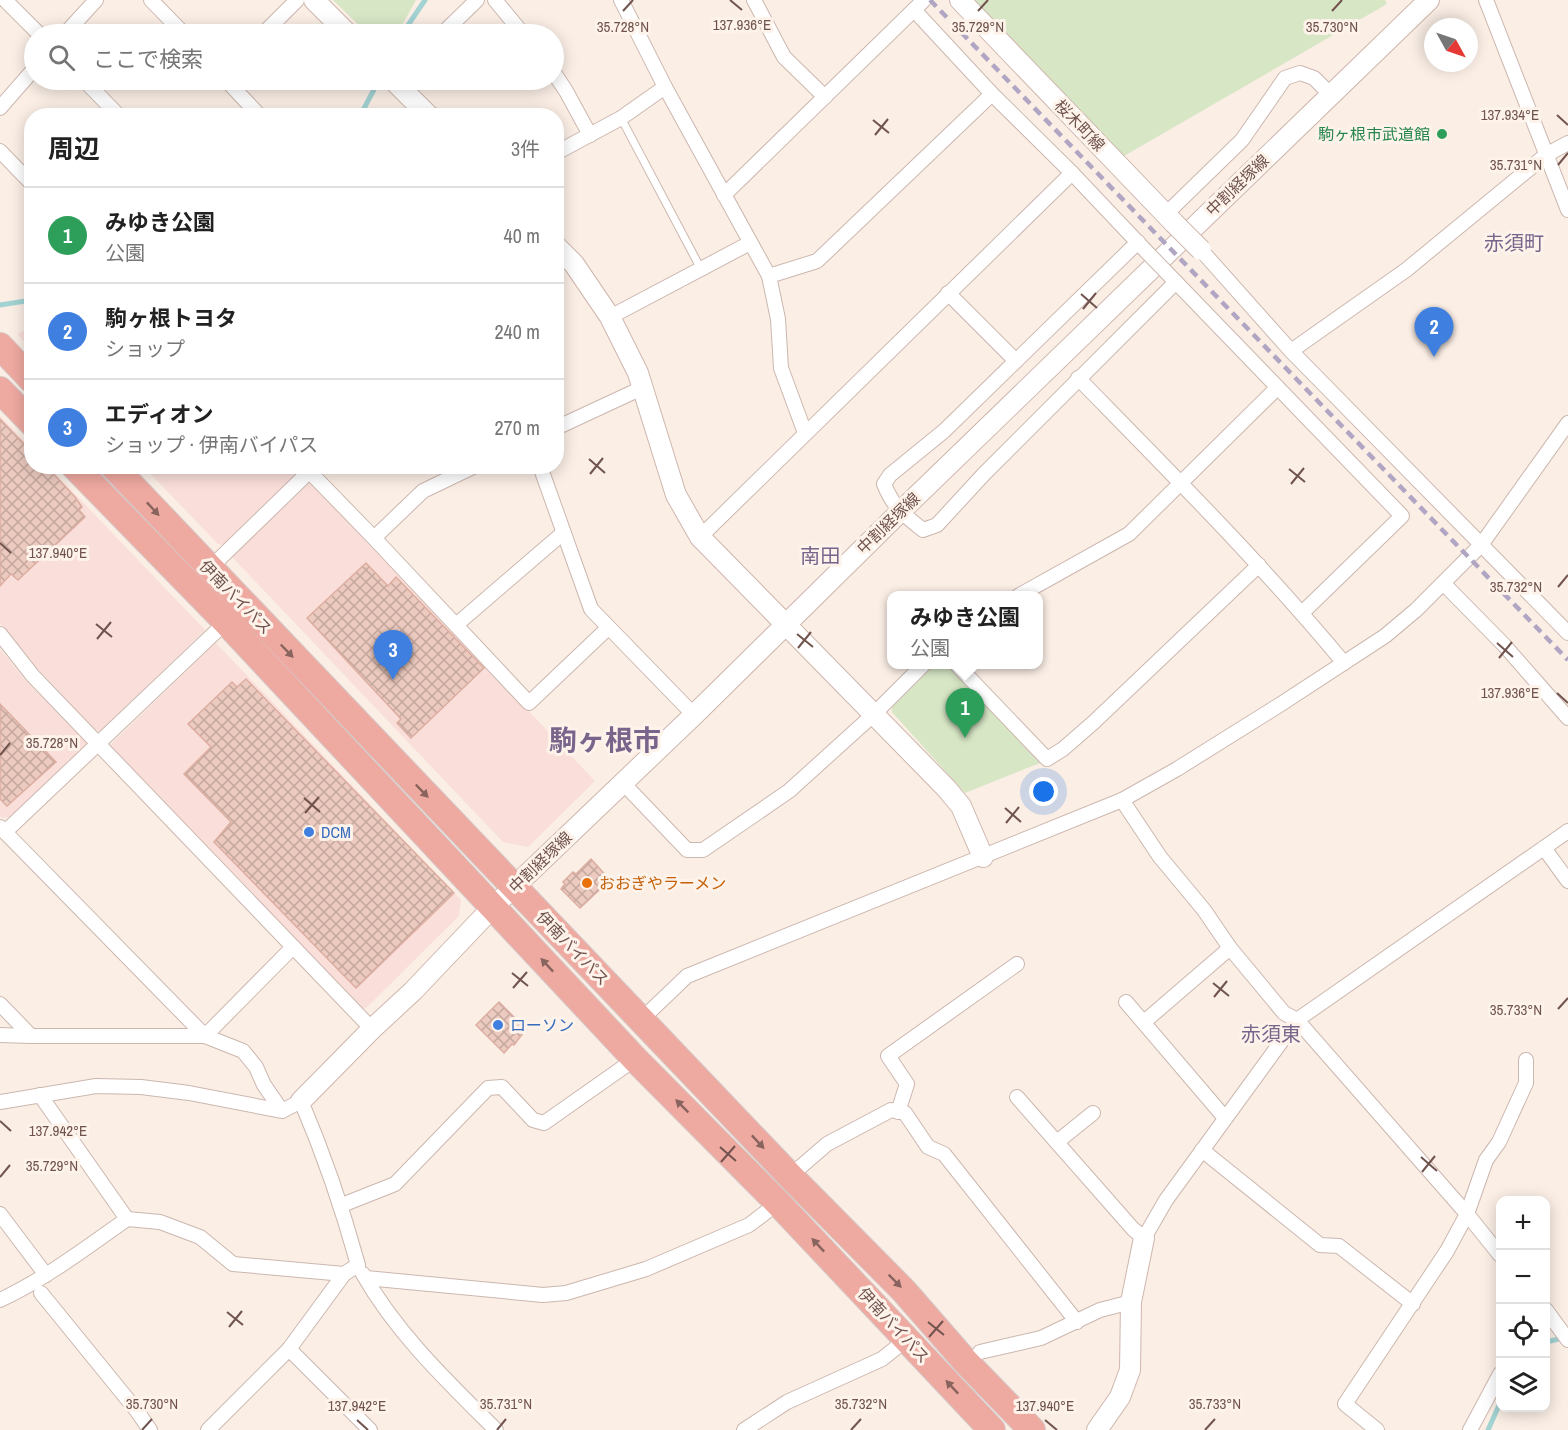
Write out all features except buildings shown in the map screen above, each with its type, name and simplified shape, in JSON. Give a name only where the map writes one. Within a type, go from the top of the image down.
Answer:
[{"type":"highway","points":[[0,346],[24,372]]},
{"type":"highway","points":[[0,390],[24,415]]},
{"type":"highway","name":"伊南バイパス","points":[[82,474],[226,622],[635,1059],[778,1203],[992,1430]]},
{"type":"highway","name":"伊南バイパス","points":[[120,474],[790,1176],[904,1291],[965,1361],[1032,1430]]},
{"type":"street","points":[[5,0],[29,24]]},
{"type":"street","points":[[74,24],[96,0]]},
{"type":"street","points":[[151,0],[174,24]]},
{"type":"street","points":[[273,24],[297,0]]},
{"type":"street","points":[[314,0],[338,24]]},
{"type":"street","points":[[452,24],[477,0]]},
{"type":"street","points":[[495,0],[515,24]]},
{"type":"street","points":[[621,0],[769,276],[778,319],[781,368],[805,433]]},
{"type":"street","points":[[754,0],[784,57],[825,97]]},
{"type":"street","name":"桜木町線","points":[[960,0],[1201,250]]},
{"type":"street","name":"中割経塚線","points":[[301,1101],[372,1029],[414,991],[492,908],[624,783],[900,512],[1429,0]]},
{"type":"street","points":[[1486,0],[1568,210]]},
{"type":"street","points":[[724,195],[919,5],[992,94],[1072,173],[1402,516],[1302,612]]},
{"type":"street","points":[[1170,219],[1242,140],[1285,78],[1300,73],[1314,78],[1331,95]]},
{"type":"street","points":[[0,108],[24,80]]},
{"type":"street","points":[[564,149],[621,118],[666,87]]},
{"type":"street","points":[[564,88],[590,135]]},
{"type":"street","points":[[94,90],[111,108]]},
{"type":"street","points":[[235,90],[252,108]]},
{"type":"street","points":[[404,90],[421,108]]},
{"type":"street","points":[[769,276],[817,261],[992,94]]},
{"type":"street","points":[[1291,351],[1406,270],[1546,155],[1568,143]]},
{"type":"street","points":[[0,151],[24,176]]},
{"type":"street","points":[[700,537],[1072,173]]},
{"type":"street","points":[[610,317],[750,243]]},
{"type":"street","points":[[1141,245],[944,431],[890,475],[884,484],[900,512],[923,530],[938,525],[983,475],[1173,279]]},
{"type":"street","points":[[1201,250],[1291,351],[1568,633]]},
{"type":"street","points":[[564,254],[574,264],[610,317],[638,373],[676,495],[700,537],[946,788],[961,806],[984,857]]},
{"type":"street","points":[[948,294],[1016,361]]},
{"type":"street","points":[[1078,378],[1259,565],[1344,663]]},
{"type":"street","points":[[564,424],[642,388]]},
{"type":"street","points":[[1027,591],[1129,534],[1277,388]]},
{"type":"street","points":[[642,1019],[687,976],[1122,800],[1177,769],[1344,663],[1385,636],[1444,584],[1481,545],[1563,440],[1568,423]]},
{"type":"street","points":[[209,569],[303,474]]},
{"type":"street","points":[[315,474],[529,703],[608,628]]},
{"type":"street","points":[[374,538],[423,491],[458,474]]},
{"type":"street","points":[[543,474],[591,609],[694,715]]},
{"type":"street","points":[[456,625],[562,533]]},
{"type":"street","points":[[961,669],[1047,759],[1063,749],[1094,722],[1259,565]]},
{"type":"street","points":[[1444,584],[1504,645],[1568,718]]},
{"type":"street","points":[[204,1036],[3,829],[98,744],[226,622]]},
{"type":"street","points":[[0,634],[33,676],[372,1029]]},
{"type":"street","points":[[624,783],[687,850],[703,850],[789,791],[873,715],[919,669]]},
{"type":"street","points":[[1122,800],[1160,857],[1204,910],[1230,948],[1284,1013],[1297,1020],[1496,1250]]},
{"type":"street","points":[[1097,1430],[1120,1397],[1130,1370],[1131,1302],[1144,1238],[1202,1150],[1297,1020],[1568,831]]},
{"type":"street","points":[[1544,848],[1568,881]]},
{"type":"street","points":[[204,1036],[293,947]]},
{"type":"street","points":[[1144,1022],[1230,948]]},
{"type":"street","points":[[898,1112],[908,1084],[888,1056],[1017,964]]},
{"type":"street","points":[[1126,1002],[1225,1118]]},
{"type":"street","points":[[0,1004],[31,1036]]},
{"type":"street","points":[[0,1035],[204,1036],[243,1051],[256,1067],[282,1111]]},
{"type":"street","points":[[342,1205],[395,1184],[489,1088],[502,1087],[533,1120],[544,1123],[635,1059]]},
{"type":"street","points":[[1377,1430],[1345,1404],[1413,1304],[1447,1251],[1467,1214],[1486,1160],[1499,1142],[1526,1083],[1526,1060]]},
{"type":"street","points":[[0,1102],[96,1086],[141,1087],[189,1093],[282,1111],[301,1101],[342,1205],[358,1265],[397,1324],[435,1368],[496,1430]]},
{"type":"street","points":[[40,1095],[127,1219]]},
{"type":"street","points":[[1017,1097],[1133,1229],[1144,1238]]},
{"type":"street","points":[[790,1176],[827,1144],[891,1110],[905,1113],[928,1147],[944,1154],[1077,1322]]},
{"type":"street","points":[[1057,1142],[1093,1113]]},
{"type":"street","points":[[1202,1150],[1320,1245],[1339,1246],[1413,1304]]},
{"type":"street","points":[[366,1278],[543,1295],[566,1293],[646,1269],[749,1225],[778,1203]]},
{"type":"street","points":[[0,1214],[46,1275]]},
{"type":"street","points":[[0,1300],[46,1275],[127,1219],[160,1222],[200,1237],[234,1264],[344,1274]]},
{"type":"street","points":[[208,1430],[289,1349],[344,1274],[358,1265]]},
{"type":"street","points":[[41,1293],[150,1430]]},
{"type":"street","points":[[980,1352],[1041,1338],[1100,1310],[1131,1302]]},
{"type":"street","points":[[1550,1316],[1568,1341]]},
{"type":"street","points":[[744,1430],[787,1402],[882,1359],[907,1339]]},
{"type":"street","points":[[289,1349],[370,1430]]},
{"type":"street","points":[[1470,1430],[1496,1381]]},
{"type":"lane","points":[[621,118],[701,269]]},
{"type":"shaded area","points":[[24,331],[24,342],[17,334]]},
{"type":"shaded area","points":[[0,416],[24,442],[24,474],[56,474],[205,630],[100,731],[95,730],[39,670],[0,623]]},
{"type":"shaded area","points":[[151,474],[298,474],[224,545],[218,544]]},
{"type":"shaded area","points":[[309,483],[313,484],[595,781],[528,847],[503,842],[233,558],[234,554]]},
{"type":"shaded area","name":"DCM","points":[[216,643],[461,900],[459,916],[363,1011],[111,749],[111,744]]},
{"type":"shaded area","points":[[0,649],[25,680],[87,743],[10,817],[2,818],[0,816]]},
{"type":"green space","points":[[333,0],[416,0],[403,24],[358,24]]},
{"type":"green space","points":[[969,0],[1385,0],[1387,4],[1124,156]]},
{"type":"green space","points":[[929,669],[951,669],[1040,763],[965,793],[892,712],[892,705]]},
{"type":"waterway","points":[[409,24],[425,0]]},
{"type":"waterway","points":[[364,108],[374,90]]},
{"type":"waterway","points":[[0,305],[24,301]]},
{"type":"waterway","points":[[1550,1341],[1563,1338]]},
{"type":"waterway","points":[[1488,1430],[1496,1412]]},
{"type":"railway","points":[[930,0],[1568,660]]},
{"type":"place","name":"駒ヶ根市武道館","points":[[1442,134]]},
{"type":"place","name":"駒ヶ根トヨタ","points":[[1434,357]]},
{"type":"place","name":"エディオン","points":[[393,680]]},
{"type":"place","name":"みゆき公園","points":[[965,738]]},
{"type":"place","name":"DCM","points":[[309,832]]},
{"type":"place","name":"おおぎやラーメン","points":[[587,883]]},
{"type":"place","name":"ローソン","points":[[498,1025]]},
{"type":"district","name":"赤須町","points":[[1514,242]]},
{"type":"district","name":"南田","points":[[820,555]]},
{"type":"district","name":"駒ヶ根市","points":[[605,740]]},
{"type":"district","name":"赤須東","points":[[1271,1033]]}]
